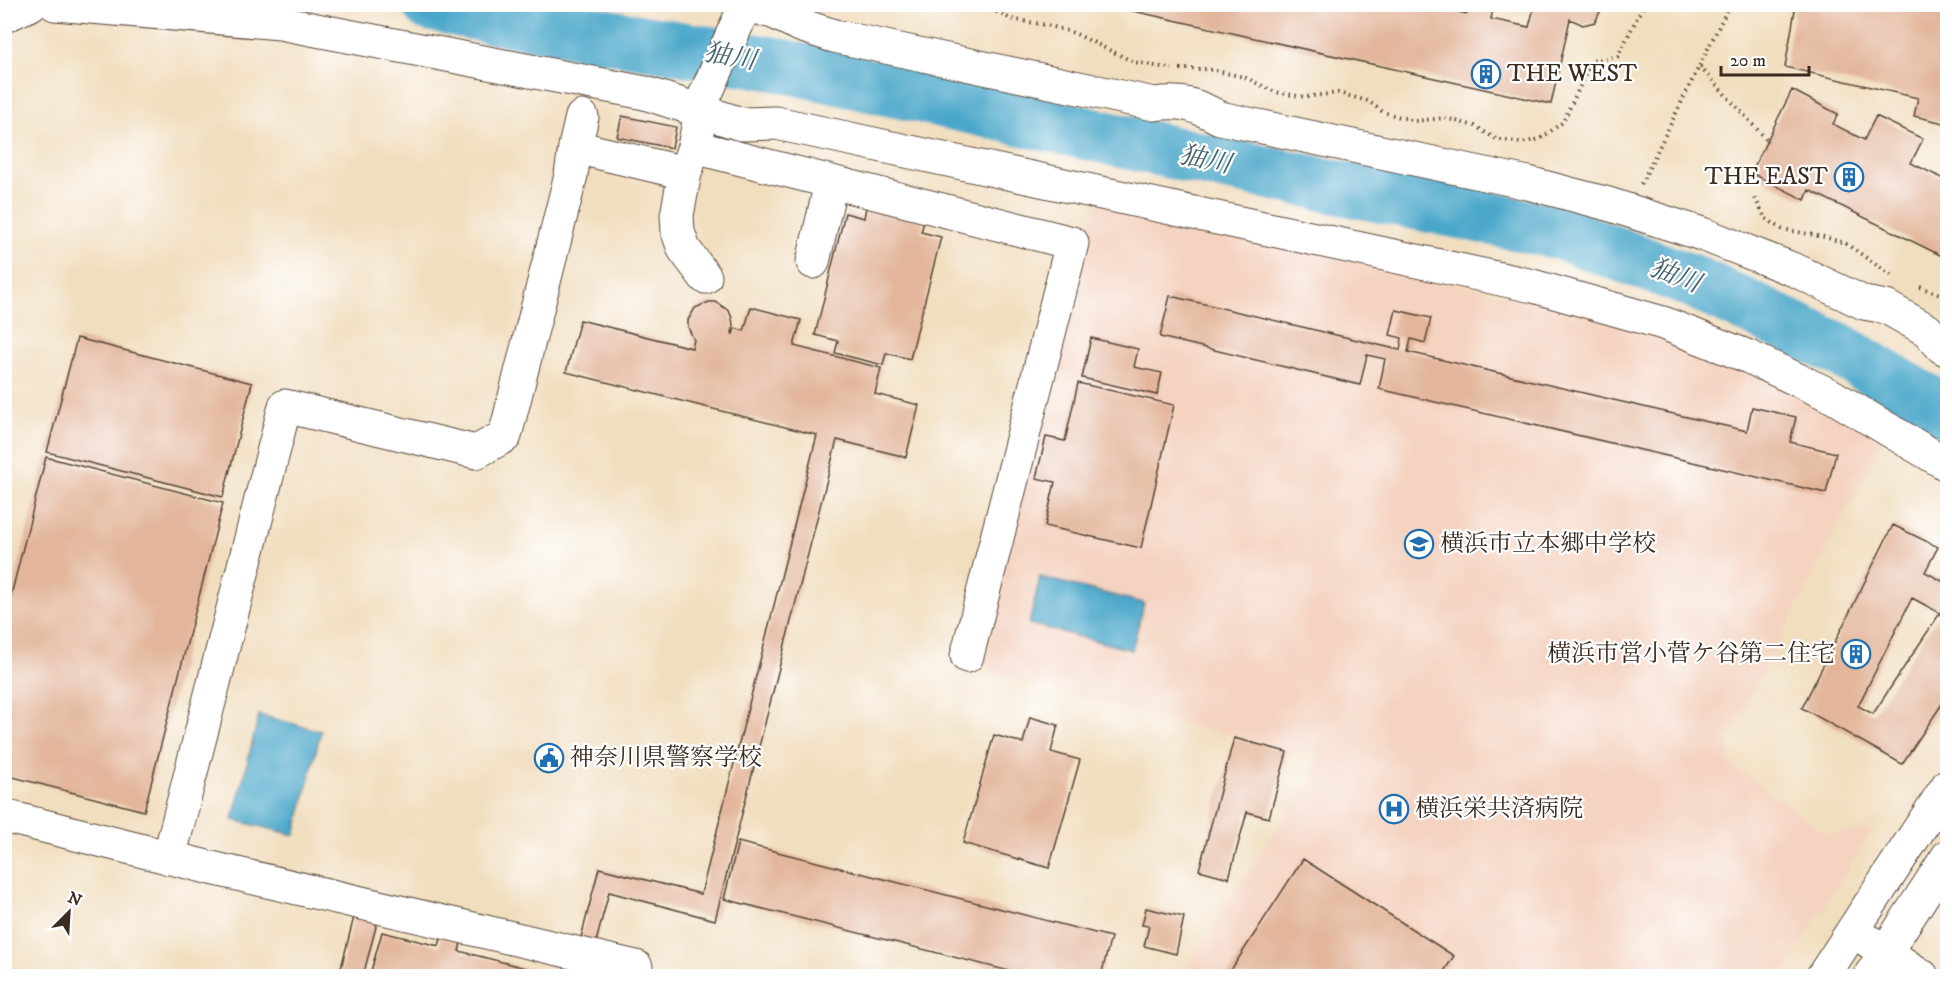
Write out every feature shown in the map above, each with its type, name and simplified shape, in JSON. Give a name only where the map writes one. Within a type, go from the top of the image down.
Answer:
[{"type":"street","points":[[4,16],[31,4]]},
{"type":"street","points":[[55,4],[280,23],[703,105],[741,124],[776,123],[1544,289],[1663,323],[1749,357],[1832,396],[1947,465]]},
{"type":"street","points":[[705,277],[684,249],[678,232],[677,215],[703,105],[743,6],[772,12],[800,25],[834,36],[1154,104],[1186,103],[1205,109],[1220,118],[1528,183],[1608,204],[1702,234],[1797,271],[1864,303],[1886,307],[1927,330],[1947,350]]},
{"type":"street","points":[[169,858],[285,406],[476,452],[505,436],[571,175],[579,132],[689,160],[831,183],[1071,243],[967,656]]},
{"type":"street","points":[[813,262],[831,183]]},
{"type":"street","points":[[1823,976],[1947,785]]},
{"type":"street","points":[[4,816],[169,858],[636,968]]},
{"type":"street","points":[[1878,964],[1947,856]]},
{"type":"street","points":[[1853,931],[1878,964],[1922,976]]},
{"type":"path","points":[[980,4],[1011,19],[1047,25],[1074,33],[1134,62],[1170,69],[1207,69],[1244,78],[1275,92],[1305,97],[1338,93],[1368,101],[1383,112],[1414,121],[1445,118],[1475,126],[1496,139],[1521,143],[1540,139],[1563,122],[1592,61],[1618,57],[1644,4]]},
{"type":"path","points":[[1638,191],[1730,4]]},
{"type":"path","points":[[1700,67],[1767,140]]},
{"type":"path","points":[[1755,198],[1765,218],[1782,229],[1845,243],[1900,279]]},
{"type":"path","points":[[1917,286],[1947,297]]},
{"type":"shaded area","name":"横浜市立本郷中学校","points":[[1097,201],[1657,330],[1884,438],[1728,740],[1731,764],[1824,833],[1872,830],[1781,976],[1182,976],[1324,753],[1288,751],[1006,678],[995,674],[984,660],[982,649]]},
{"type":"water","points":[[1040,577],[1144,603],[1132,650],[1029,624]]},
{"type":"water","points":[[259,715],[321,731],[295,835],[233,820]]},
{"type":"building","name":"THE WEST","points":[[1102,4],[1444,4],[1443,8],[1467,14],[1469,4],[1494,4],[1491,19],[1529,27],[1535,4],[1604,4],[1595,22],[1583,25],[1570,19],[1551,104]]},
{"type":"building","points":[[1796,4],[1948,4],[1948,124],[1914,116],[1918,98],[1785,67]]},
{"type":"building","name":"THE EAST","points":[[1792,90],[1838,114],[1833,124],[1864,140],[1876,116],[1923,139],[1911,163],[1948,181],[1948,259],[1809,190],[1805,200],[1751,173]]},
{"type":"building","points":[[622,116],[676,127],[672,148],[617,137]]},
{"type":"building","points":[[866,207],[924,222],[921,232],[941,237],[910,359],[886,353],[883,365],[835,353],[838,341],[815,335],[845,213],[864,218]]},
{"type":"building","points":[[1170,296],[1400,350],[1402,338],[1390,335],[1396,310],[1431,318],[1425,343],[1411,339],[1408,352],[1747,431],[1752,407],[1796,417],[1790,442],[1836,453],[1826,493],[1379,389],[1385,359],[1367,355],[1360,385],[1160,337]]},
{"type":"building","points":[[709,302],[716,302],[729,311],[733,334],[735,328],[744,331],[751,307],[801,320],[794,346],[881,368],[875,394],[919,405],[906,457],[837,440],[715,920],[609,892],[588,973],[378,919],[363,976],[339,976],[358,901],[576,957],[599,868],[701,894],[817,435],[566,372],[580,320],[692,348],[694,340],[688,327],[688,320],[695,308]]},
{"type":"building","points":[[77,338],[252,383],[223,497],[47,452]]},
{"type":"building","points":[[1091,338],[1138,349],[1134,367],[1162,373],[1157,395],[1082,378]]},
{"type":"building","points":[[1078,383],[1174,405],[1141,548],[1045,526],[1055,482],[1036,478],[1046,437],[1065,441]]},
{"type":"building","points":[[46,457],[223,503],[144,811],[5,775],[5,619]]},
{"type":"building","name":"横浜市営小菅ケ谷第二住宅","points":[[1893,525],[1938,547],[1925,572],[1948,584],[1948,695],[1902,764],[1802,708]],"holes":[[[1912,598],[1940,613],[1873,714],[1858,706]]]},
{"type":"building","points":[[1030,717],[1058,725],[1051,752],[1080,760],[1049,868],[963,843],[994,735],[1023,743]]},
{"type":"building","points":[[1234,738],[1287,752],[1269,818],[1247,812],[1229,878],[1199,870]]},
{"type":"building","points":[[738,842],[1111,937],[1101,976],[1029,976],[724,899]]},
{"type":"building","points":[[1303,859],[1454,956],[1441,976],[1227,976]]},
{"type":"building","points":[[1146,908],[1184,917],[1176,954],[1144,946],[1149,926],[1142,925]]},
{"type":"building","points":[[382,932],[439,946],[441,938],[461,943],[459,951],[557,976],[392,976],[371,971]]},
{"type":"building","points":[[4,967],[39,976],[4,976]]},
{"type":"waterway","name":"㹨川","points":[[429,4],[492,17],[775,64],[1215,162],[1561,233],[1694,282],[1840,350],[1948,413]]},
{"type":"place","name":"THE WEST","points":[[1486,74]]},
{"type":"place","name":"THE EAST","points":[[1849,177]]},
{"type":"place","name":"横浜市立本郷中学校","points":[[1419,544]]},
{"type":"place","name":"横浜市営小菅ケ谷第二住宅","points":[[1856,654]]},
{"type":"place","name":"神奈川県警察学校","points":[[549,758]]},
{"type":"place","name":"横浜栄共済病院","points":[[1394,809]]}]
